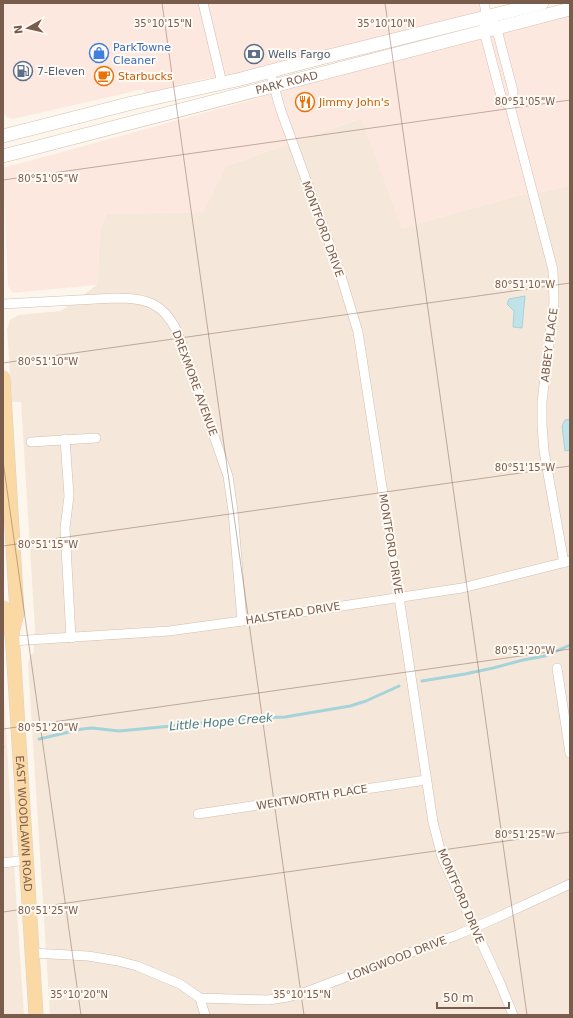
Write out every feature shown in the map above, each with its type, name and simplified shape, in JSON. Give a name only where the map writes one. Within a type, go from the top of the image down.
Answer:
[{"type":"main road","name":"PARK ROAD","points":[[3,136],[542,3]]},
{"type":"main road","name":"PARK ROAD","points":[[3,156],[570,9]]},
{"type":"main road","name":"EAST WOODLAWN ROAD","points":[[3,378],[17,614],[12,637],[36,1015]]},
{"type":"main road","name":"EAST WOODLAWN ROAD","points":[[3,608],[3,613],[12,637]]},
{"type":"street","points":[[203,3],[222,83]]},
{"type":"street","points":[[484,3],[487,16],[494,22],[490,29],[501,96],[504,102],[510,106],[513,101],[512,91],[490,29],[484,22],[487,16]]},
{"type":"street","name":"MONTFORD DRIVE","points":[[270,71],[280,108],[341,276],[358,332],[432,822],[442,857],[500,983],[513,1015]]},
{"type":"street","name":"ABBEY PLACE","points":[[510,106],[552,270],[554,302],[542,402],[542,425],[544,451],[567,562]]},
{"type":"street","name":"DREXMORE AVENUE","points":[[3,304],[139,298],[153,304],[165,313],[172,322],[180,338],[228,476],[233,511],[242,621]]},
{"type":"street","points":[[31,442],[96,438]]},
{"type":"street","points":[[65,439],[69,496],[65,528],[71,638]]},
{"type":"street","name":"HALSTEAD DRIVE","points":[[12,637],[71,638],[169,631],[478,585],[567,562]]},
{"type":"street","points":[[557,668],[569,734],[570,753]]},
{"type":"street","name":"WENTWORTH PLACE","points":[[198,814],[426,780]]},
{"type":"street","points":[[3,862],[26,860]]},
{"type":"street","name":"LONGWOOD DRIVE","points":[[200,998],[268,1000],[288,997],[320,987],[474,928],[570,884]]},
{"type":"street","points":[[32,953],[88,956],[118,960],[137,966],[180,984],[200,998],[205,1015]]},
{"type":"shaded area","points":[[3,3],[480,3],[483,13],[233,75],[203,79],[145,95],[144,89],[13,119],[6,117],[3,110]]},
{"type":"shaded area","points":[[570,15],[570,185],[547,191],[523,194],[402,228],[361,118],[226,166],[203,212],[106,214],[100,230],[97,285],[13,293],[8,286],[3,168],[255,99],[284,88]]},
{"type":"shaded area","points":[[362,118],[402,228],[523,194],[547,191],[570,185],[570,1015],[50,1015],[28,664],[30,656],[34,652],[35,629],[21,402],[12,402],[7,329],[10,320],[18,315],[61,311],[97,285],[100,230],[106,214],[203,212],[226,166]]},
{"type":"shaded area","points":[[3,678],[13,850],[24,1015],[3,1015]]},
{"type":"water","points":[[525,296],[522,328],[513,327],[514,311],[507,304],[509,299]]},
{"type":"water","points":[[570,419],[570,450],[565,451],[562,426],[565,420]]},
{"type":"waterway","name":"Little Hope Creek","points":[[422,681],[465,674],[545,656],[570,645]]},
{"type":"waterway","name":"Little Hope Creek","points":[[39,739],[92,728],[119,731],[256,718],[285,717],[350,706],[366,701],[399,686]]},
{"type":"place","name":"ParkTowne Cleaner","points":[[99,53]]},
{"type":"place","name":"Wells Fargo","points":[[254,54]]},
{"type":"place","name":"7-Eleven","points":[[23,71]]},
{"type":"place","name":"Starbucks","points":[[104,76]]},
{"type":"place","name":"Jimmy John's","points":[[305,102]]}]
